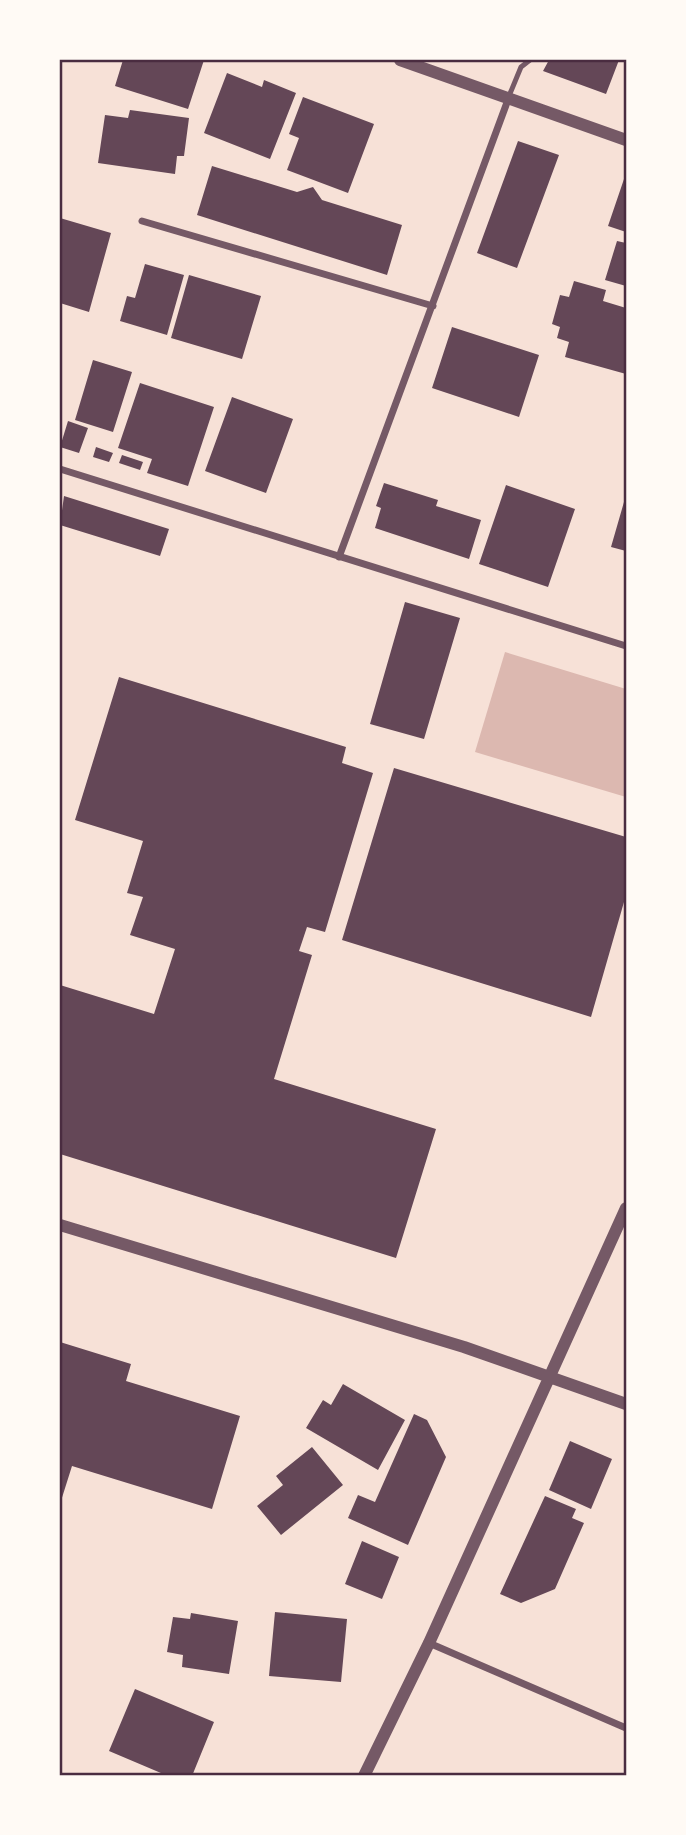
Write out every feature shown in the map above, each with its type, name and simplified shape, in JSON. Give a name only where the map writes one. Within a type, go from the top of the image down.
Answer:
[{"type":"street","points":[[400,60],[509,96],[626,140]]},
{"type":"street","points":[[339,557],[509,96]]},
{"type":"street","points":[[142,220],[433,306]]},
{"type":"street","points":[[60,469],[626,646]]},
{"type":"street","points":[[364,1776],[429,1643],[626,1208]]},
{"type":"street","points":[[60,1225],[464,1347],[626,1404]]},
{"type":"street","points":[[429,1643],[626,1728]]},
{"type":"lane","points":[[509,96],[522,67],[530,60]]},
{"type":"shaded area","points":[[505,652],[626,689],[626,797],[475,752]]},
{"type":"building","points":[[123,60],[204,60],[188,109],[115,86]]},
{"type":"building","points":[[549,60],[619,60],[606,94],[543,71]]},
{"type":"building","points":[[227,73],[262,87],[264,80],[296,93],[270,159],[204,133]]},
{"type":"building","points":[[303,97],[374,124],[348,193],[287,170],[299,138],[289,134]]},
{"type":"building","points":[[130,110],[189,118],[184,156],[177,156],[175,174],[98,163],[105,115],[128,118]]},
{"type":"building","points":[[518,141],[559,155],[517,268],[477,253]]},
{"type":"building","points":[[212,166],[297,192],[313,187],[322,200],[402,225],[387,275],[197,215]]},
{"type":"building","points":[[624,179],[626,180],[626,232],[608,226]]},
{"type":"building","points":[[60,218],[111,233],[89,312],[60,303]]},
{"type":"building","points":[[617,241],[626,243],[626,286],[605,280]]},
{"type":"building","points":[[145,264],[184,275],[167,335],[120,321],[127,296],[135,298]]},
{"type":"building","points":[[189,275],[261,296],[242,359],[171,338]]},
{"type":"building","points":[[574,281],[606,290],[603,301],[626,308],[626,374],[565,357],[569,342],[557,338],[560,327],[552,324],[560,295],[569,297]]},
{"type":"building","points":[[452,327],[539,355],[519,417],[432,388]]},
{"type":"building","points":[[93,360],[132,372],[113,432],[75,420]]},
{"type":"building","points":[[140,383],[214,407],[188,486],[147,473],[152,459],[118,448]]},
{"type":"building","points":[[232,397],[293,419],[266,493],[205,471]]},
{"type":"building","points":[[68,421],[88,428],[79,453],[60,447]]},
{"type":"building","points":[[96,447],[113,453],[109,462],[93,457]]},
{"type":"building","points":[[122,455],[143,462],[140,470],[119,463]]},
{"type":"building","points":[[384,483],[438,500],[436,506],[481,520],[469,559],[375,528],[381,508],[376,506]]},
{"type":"building","points":[[506,485],[575,509],[548,587],[479,564]]},
{"type":"building","points":[[626,495],[626,551],[611,547]]},
{"type":"building","points":[[64,496],[169,529],[160,556],[60,525]]},
{"type":"building","points":[[405,602],[460,618],[424,739],[370,724]]},
{"type":"building","points":[[119,677],[346,747],[342,763],[373,773],[325,932],[307,927],[299,951],[312,955],[274,1079],[436,1129],[396,1258],[60,1154],[60,985],[154,1014],[175,949],[130,935],[143,897],[127,893],[143,841],[75,820]]},
{"type":"building","points":[[394,768],[626,837],[626,895],[591,1017],[342,940]]},
{"type":"building","points":[[60,1342],[131,1364],[126,1381],[240,1416],[212,1509],[72,1466],[60,1504]]},
{"type":"building","points":[[343,1384],[405,1420],[378,1470],[306,1428],[323,1400],[331,1405]]},
{"type":"building","points":[[414,1414],[427,1420],[446,1457],[408,1545],[348,1518],[358,1495],[375,1502]]},
{"type":"building","points":[[570,1441],[612,1459],[591,1509],[549,1490]]},
{"type":"building","points":[[312,1447],[343,1485],[281,1535],[257,1506],[283,1485],[276,1476]]},
{"type":"building","points":[[545,1496],[576,1509],[572,1518],[584,1523],[555,1589],[521,1603],[500,1594]]},
{"type":"building","points":[[362,1541],[399,1557],[382,1599],[345,1584]]},
{"type":"building","points":[[275,1612],[347,1619],[341,1682],[269,1676]]},
{"type":"building","points":[[191,1613],[238,1621],[229,1674],[182,1667],[183,1655],[167,1652],[173,1617],[190,1619]]},
{"type":"building","points":[[135,1689],[214,1722],[192,1776],[168,1776],[109,1751]]}]
